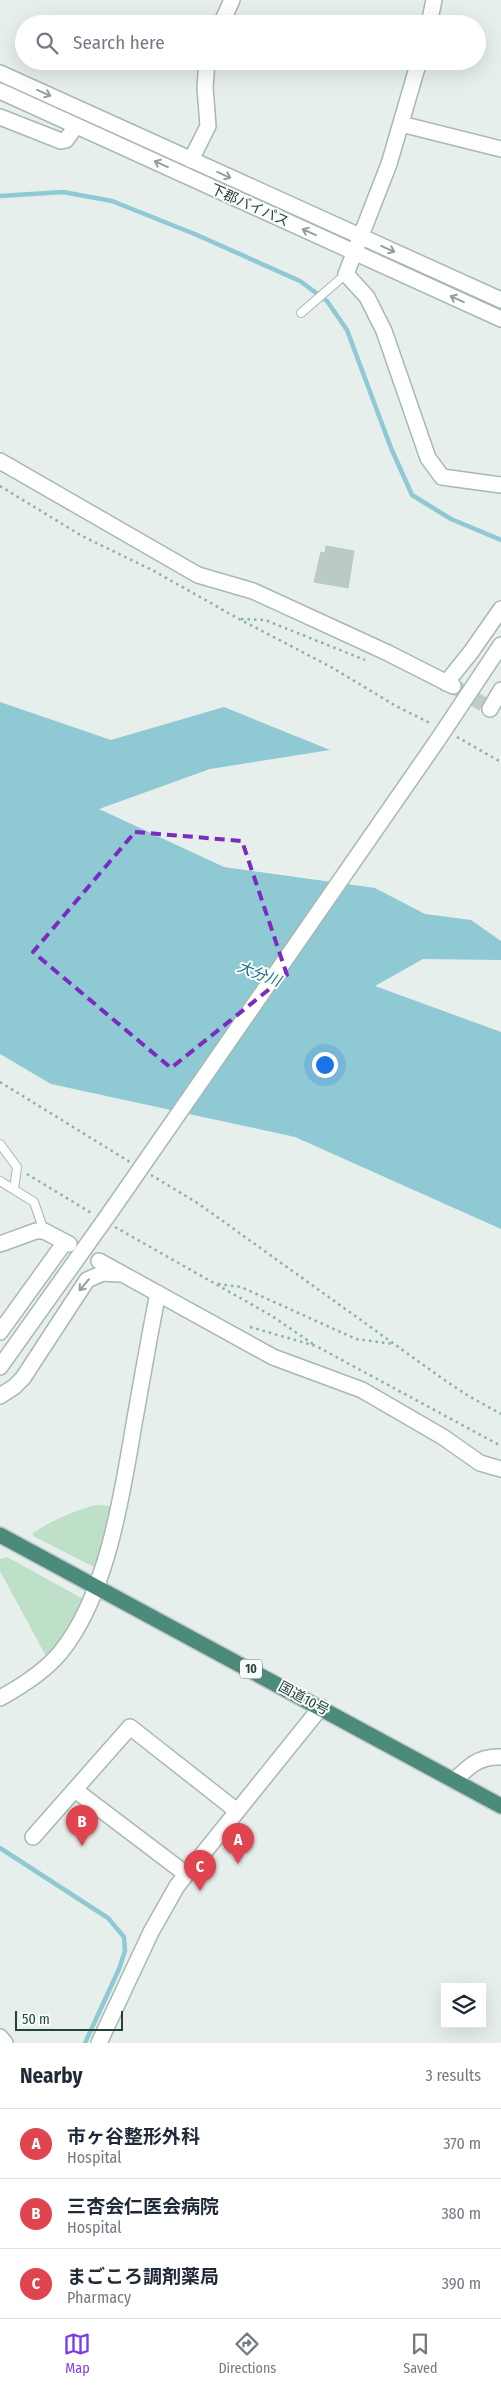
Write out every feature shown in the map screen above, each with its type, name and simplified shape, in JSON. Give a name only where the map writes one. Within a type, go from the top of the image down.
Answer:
[{"type":"highway","name":"国道10号","points":[[0,1535],[501,1806]]},
{"type":"street","points":[[225,15],[232,0]]},
{"type":"street","points":[[431,15],[434,0]]},
{"type":"street","points":[[191,160],[208,126],[205,87],[206,70]]},
{"type":"street","points":[[416,70],[382,187],[344,276],[367,297],[384,330],[428,458],[442,477],[501,485]]},
{"type":"street","points":[[0,73],[501,300]]},
{"type":"street","name":"下郡バイパス","points":[[0,91],[501,319]]},
{"type":"street","points":[[0,117],[61,141],[66,140],[76,126]]},
{"type":"street","points":[[401,124],[501,149]]},
{"type":"street","points":[[0,461],[198,575],[253,592],[388,653],[449,684],[501,609]]},
{"type":"street","points":[[0,1368],[441,736],[501,644]]},
{"type":"street","points":[[491,710],[501,690]]},
{"type":"street","points":[[0,1244],[44,1230],[67,1243],[0,1332]]},
{"type":"street","points":[[100,1260],[273,1357],[362,1390],[443,1437],[480,1463],[501,1469]]},
{"type":"street","points":[[0,1396],[14,1387],[23,1378],[87,1280],[103,1273],[128,1277]]},
{"type":"street","points":[[0,1698],[36,1676],[61,1652],[96,1586],[110,1547],[126,1471],[158,1293]]},
{"type":"street","points":[[99,2043],[152,1932],[177,1886],[321,1707]]},
{"type":"street","points":[[33,1837],[130,1728],[237,1810]]},
{"type":"street","points":[[454,1780],[474,1762],[482,1758],[501,1757]]},
{"type":"street","points":[[75,1790],[186,1874]]},
{"type":"street","points":[[0,2037],[5,2043]]},
{"type":"lane","points":[[301,313],[344,276]]},
{"type":"lane","points":[[0,1144],[17,1167],[14,1189]]},
{"type":"lane","points":[[0,1181],[34,1202],[44,1230]]},
{"type":"path","points":[[0,486],[82,536],[154,571],[239,619],[331,667],[396,706],[441,736],[501,762]]},
{"type":"path","points":[[239,619],[265,620],[371,662]]},
{"type":"path","points":[[0,1082],[132,1164]]},
{"type":"path","points":[[17,1167],[107,1216],[316,1346]]},
{"type":"path","points":[[149,1174],[199,1204],[467,1395],[501,1414]]},
{"type":"path","points":[[217,1284],[242,1287],[356,1340],[395,1344]]},
{"type":"highlighted area","points":[[135,832],[242,841],[287,975],[171,1068],[33,952]]},
{"type":"green space","points":[[96,1505],[113,1506],[96,1568],[33,1536],[33,1533],[56,1520]]},
{"type":"green space","points":[[7,1557],[85,1600],[80,1614],[47,1658],[0,1571],[0,1559]]},
{"type":"water","name":"大分川","points":[[0,702],[111,740],[224,707],[330,750],[210,769],[99,809],[224,867],[375,888],[425,914],[471,920],[501,941],[501,960],[423,959],[375,986],[501,1032],[501,1229],[295,1137],[51,1084],[0,1054]]},
{"type":"building","points":[[326,546],[354,551],[348,588],[314,582],[321,552],[325,553]]},
{"type":"waterway","points":[[0,196],[63,192],[112,201],[197,235],[300,281],[327,301],[347,330],[391,448],[412,495],[451,519],[501,540]]},
{"type":"waterway","points":[[0,1848],[108,1918],[124,1937],[125,1951],[119,1969],[85,2043]]},
{"type":"tunnel","points":[[453,686],[483,704]]},
{"type":"place","name":"三杏会仁医会病院","points":[[82,1846]]},
{"type":"place","name":"市ヶ谷整形外科","points":[[238,1864]]},
{"type":"place","name":"まごころ調剤薬局","points":[[200,1891]]}]
